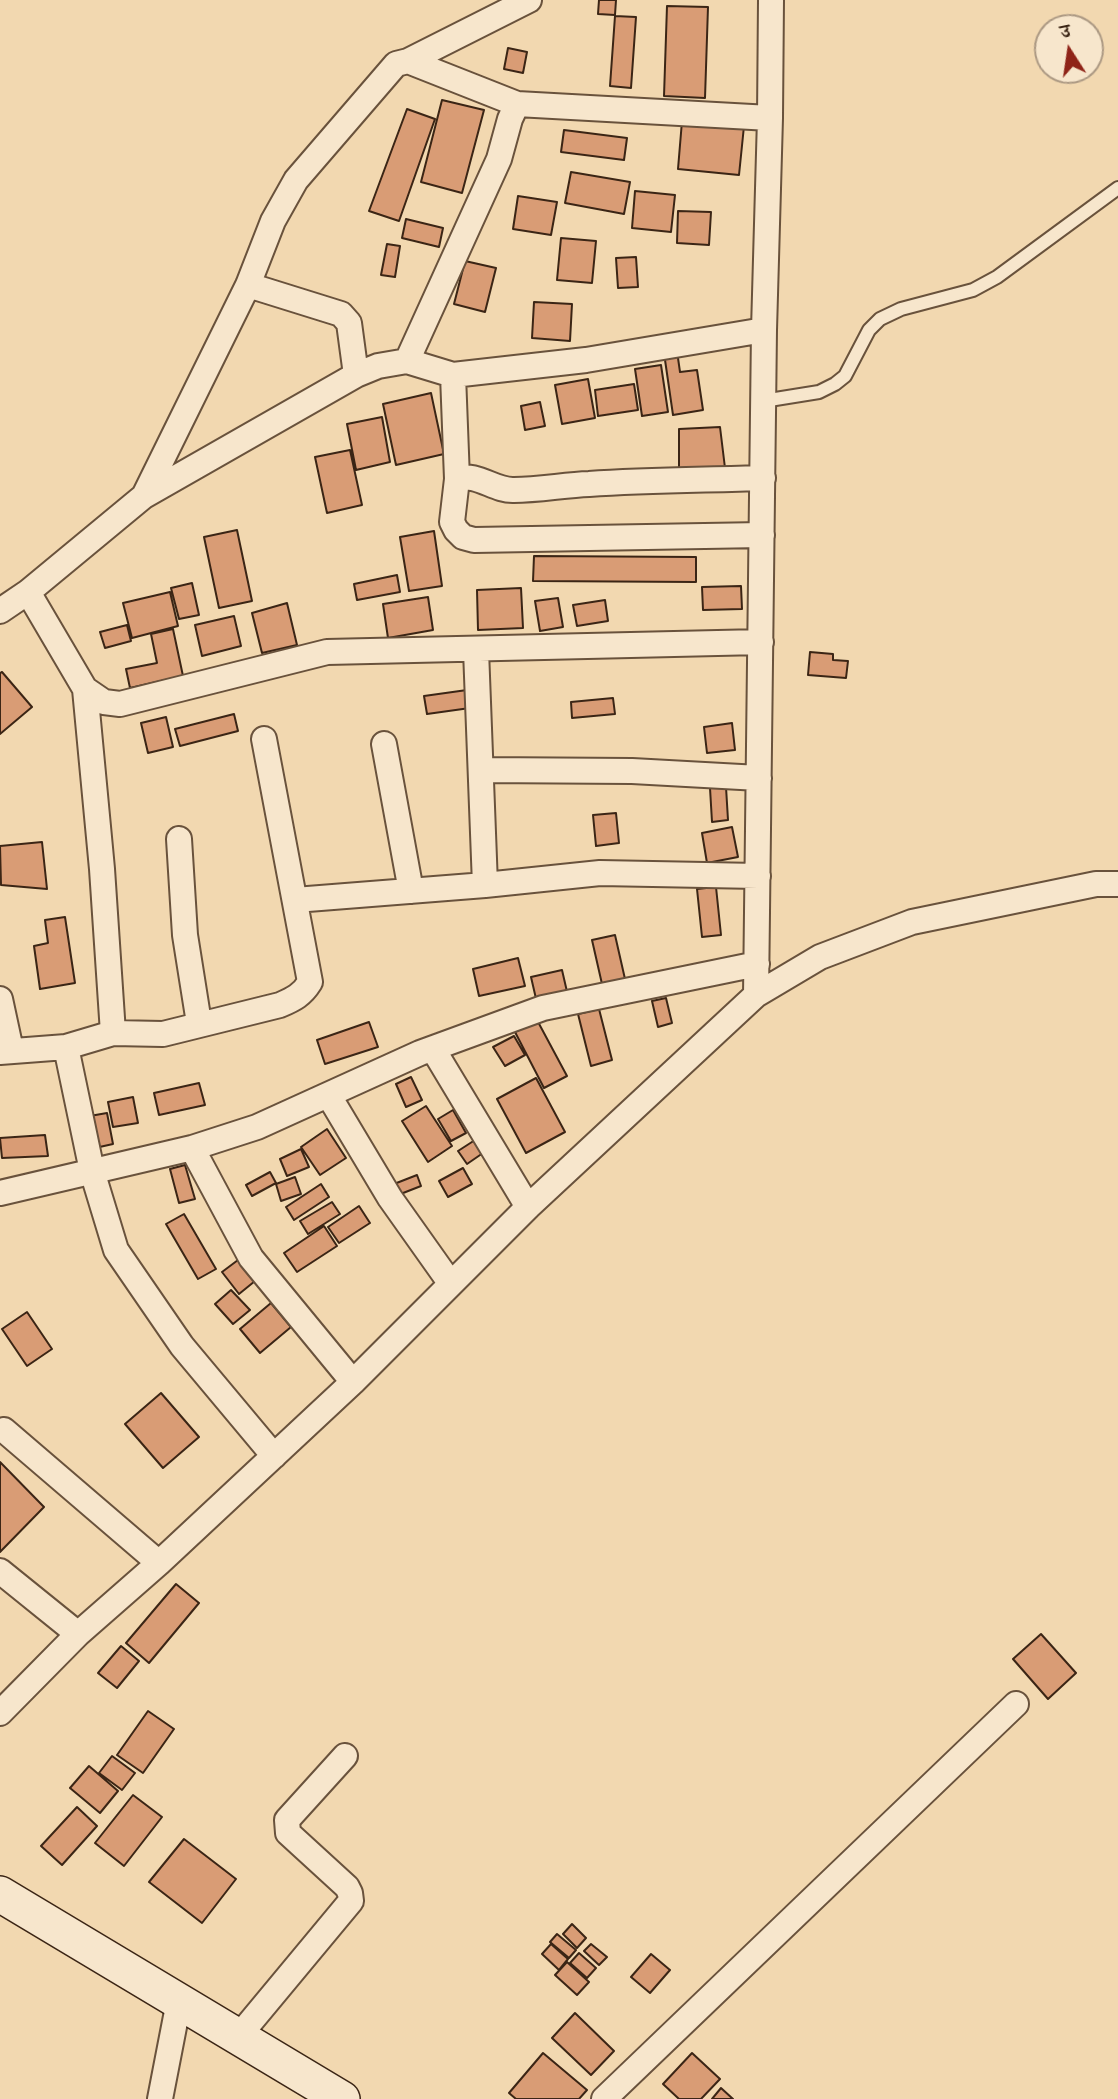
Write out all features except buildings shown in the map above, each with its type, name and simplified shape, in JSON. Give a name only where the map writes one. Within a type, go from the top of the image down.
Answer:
[{"type":"street","points":[[144,496],[248,285],[273,221],[296,180],[396,64],[408,61],[529,0]]},
{"type":"street","points":[[757,995],[763,401],[771,0]]},
{"type":"street","points":[[408,61],[517,104],[770,118]]},
{"type":"street","points":[[407,361],[499,159],[517,104]]},
{"type":"street","points":[[248,285],[341,314],[349,323],[356,375]]},
{"type":"street","points":[[0,611],[29,592],[144,496],[356,375],[378,366],[407,361],[453,375],[586,360],[764,330]]},
{"type":"street","points":[[453,375],[457,479],[452,522],[463,537],[474,540],[762,535]]},
{"type":"street","points":[[457,479],[473,477],[500,489],[515,490],[591,484],[762,478]]},
{"type":"street","points":[[29,592],[85,689],[102,869],[113,1033]]},
{"type":"street","points":[[85,689],[104,702],[120,705],[327,652],[761,642]]},
{"type":"street","points":[[476,650],[485,885]]},
{"type":"street","points":[[0,999],[6,1051],[66,1047],[113,1033],[163,1034],[280,1005],[304,992],[310,982],[264,739]]},
{"type":"street","points":[[384,744],[411,891]]},
{"type":"street","points":[[481,770],[632,771],[759,779]]},
{"type":"street","points":[[180,839],[185,935],[200,1023]]},
{"type":"street","points":[[295,900],[600,873],[758,876]]},
{"type":"street","points":[[0,1713],[78,1634],[159,1563],[353,1382],[528,1207],[757,995],[820,957],[912,922],[1096,884],[1118,884]]},
{"type":"street","points":[[0,1193],[192,1148],[257,1127],[419,1053],[543,1008],[757,964]]},
{"type":"street","points":[[66,1047],[92,1171],[116,1250],[182,1346],[274,1456]]},
{"type":"street","points":[[433,1049],[528,1207]]},
{"type":"street","points":[[329,1096],[390,1198],[451,1284]]},
{"type":"street","points":[[192,1148],[251,1258],[353,1382]]},
{"type":"street","points":[[4,1430],[159,1563]]},
{"type":"street","points":[[0,1570],[78,1634]]},
{"type":"street","points":[[617,2096],[1016,1704]]},
{"type":"street","points":[[238,2037],[351,1901],[346,1887],[288,1833],[286,1826],[288,1820],[345,1756]]},
{"type":"street","points":[[0,1894],[342,2099]]},
{"type":"street","points":[[160,2099],[179,2001]]},
{"type":"lane","points":[[763,401],[819,391],[835,384],[845,376],[869,330],[880,319],[901,309],[973,290],[997,277],[1118,188]]}]
